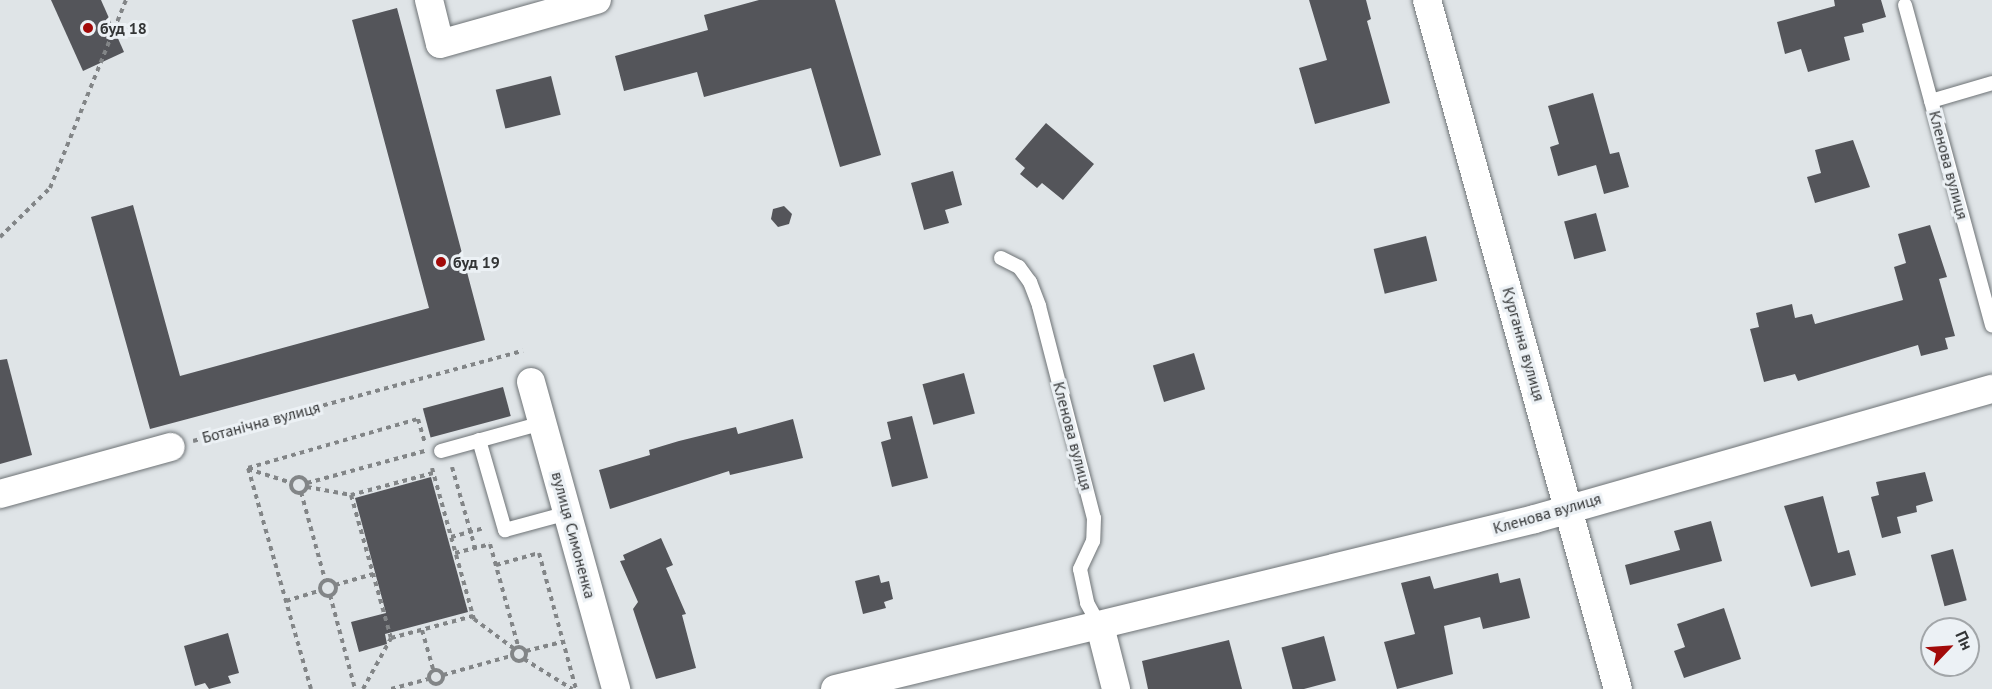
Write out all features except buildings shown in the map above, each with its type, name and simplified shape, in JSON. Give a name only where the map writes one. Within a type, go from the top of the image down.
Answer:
[{"type":"street","points":[[429,0],[440,44],[597,0]]},
{"type":"street","name":"Курганна вулиця","points":[[1426,0],[1570,507],[1618,689]]},
{"type":"street","name":"вулиця Симоненка","points":[[531,382],[616,689]]},
{"type":"street","name":"Кленова вулиця","points":[[835,689],[1535,519],[1570,507],[1992,389]]},
{"type":"street","points":[[0,494],[171,447]]},
{"type":"street","points":[[1100,626],[1116,689]]},
{"type":"lane","name":"Кленова вулиця","points":[[1905,5],[1992,325]]},
{"type":"lane","points":[[1931,101],[1992,83]]},
{"type":"lane","name":"Кленова вулиця","points":[[1001,258],[1019,267],[1030,282],[1039,306],[1094,518],[1094,541],[1080,569],[1087,603],[1100,626]]},
{"type":"lane","points":[[438,450],[543,423]]},
{"type":"lane","points":[[479,440],[504,526],[568,513]]},
{"type":"path","points":[[0,237],[50,188],[126,0]]},
{"type":"path","name":"Ботанічна вулиця","points":[[171,447],[523,351]]},
{"type":"path","points":[[248,469],[418,419],[438,450],[475,548]]},
{"type":"path","points":[[438,450],[433,472],[473,616],[513,648]]},
{"type":"path","points":[[301,492],[307,485],[438,450]]},
{"type":"path","points":[[248,469],[292,483]]},
{"type":"path","points":[[248,469],[311,689]]},
{"type":"path","points":[[292,483],[297,477],[307,485],[351,495],[433,472]]},
{"type":"path","points":[[292,483],[294,490],[301,492]]},
{"type":"path","points":[[301,492],[325,580],[321,590]]},
{"type":"path","points":[[351,495],[391,638],[363,689]]},
{"type":"path","points":[[451,537],[504,526]]},
{"type":"path","points":[[455,553],[498,542],[504,526]]},
{"type":"path","points":[[490,544],[518,646],[526,651],[563,642]]},
{"type":"path","points":[[496,566],[539,553],[574,689]]},
{"type":"path","points":[[325,580],[335,585],[373,574]]},
{"type":"path","points":[[335,585],[330,595],[355,689]]},
{"type":"path","points":[[286,601],[321,590],[330,595]]},
{"type":"path","points":[[391,638],[473,616]]},
{"type":"path","points":[[422,630],[433,669],[428,679]]},
{"type":"path","points":[[513,648],[518,646]]},
{"type":"path","points":[[511,656],[513,648]]},
{"type":"path","points":[[524,659],[526,651]]},
{"type":"path","points":[[511,656],[517,661],[524,659],[574,689]]},
{"type":"path","points":[[433,669],[443,675],[511,656]]},
{"type":"path","points":[[391,689],[428,679],[439,686],[443,675]]},
{"type":"place","name":"буд 18","points":[[88,28]]},
{"type":"place","name":"буд 19","points":[[441,262]]}]
